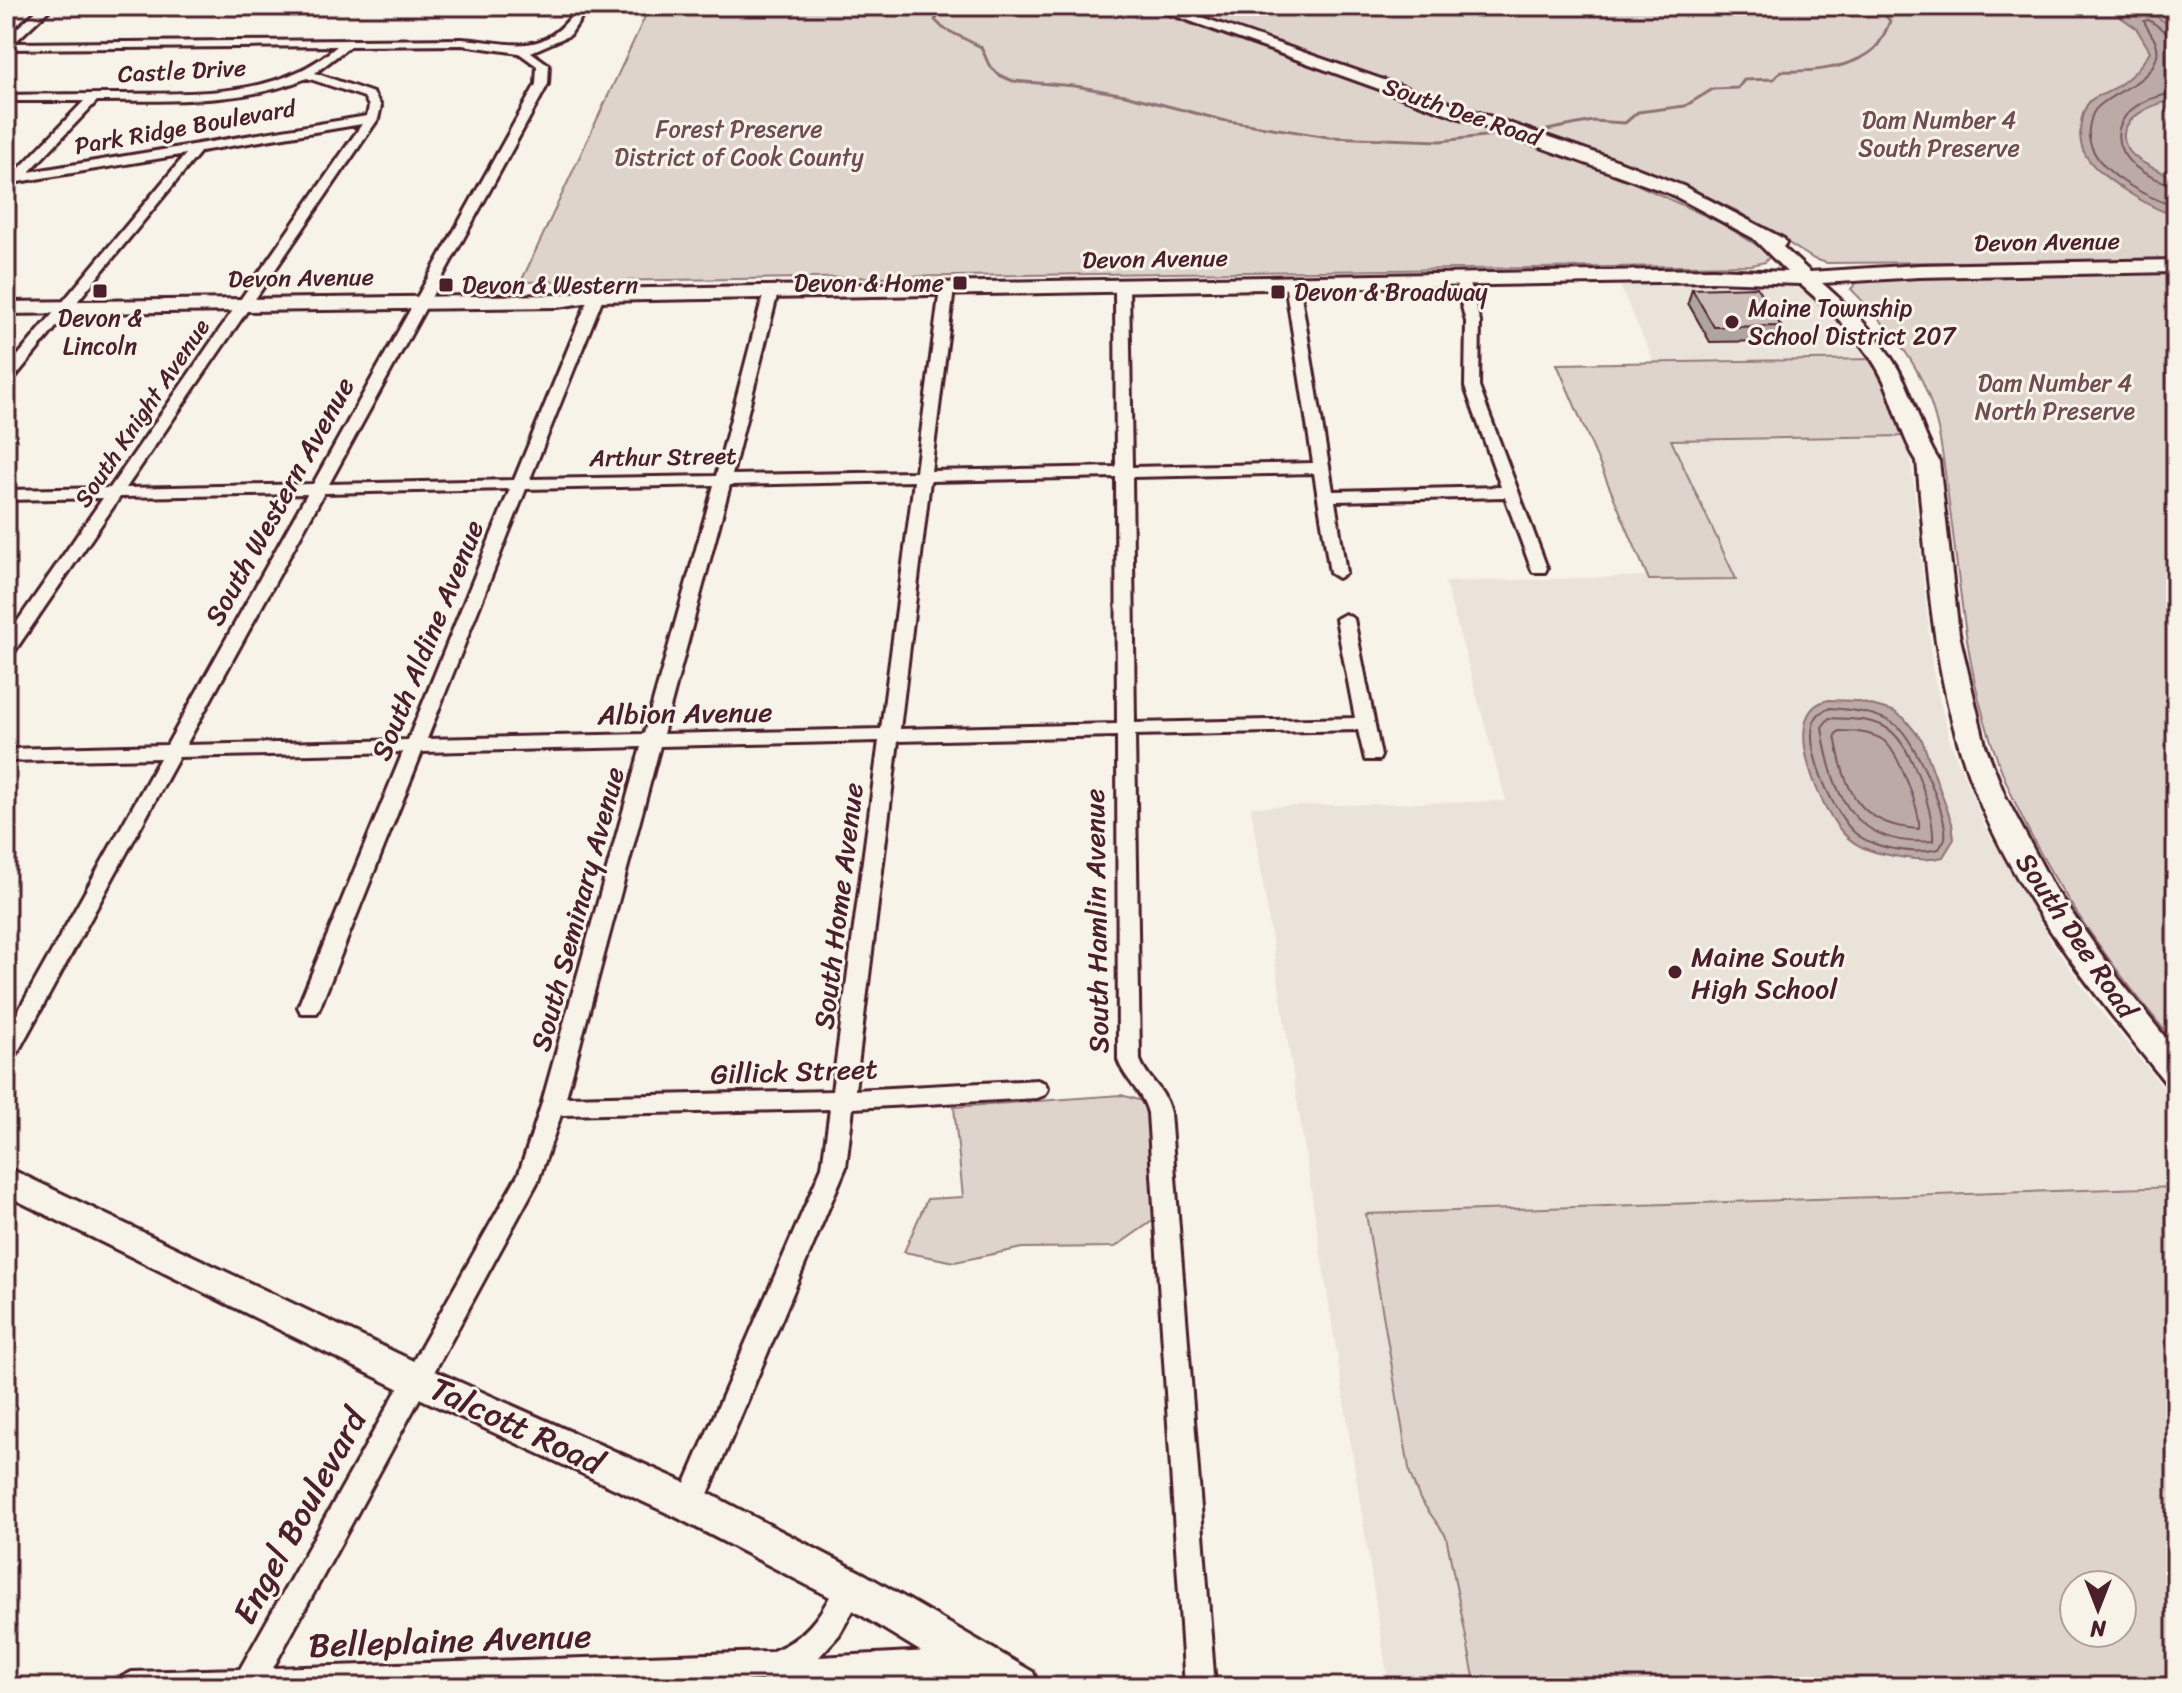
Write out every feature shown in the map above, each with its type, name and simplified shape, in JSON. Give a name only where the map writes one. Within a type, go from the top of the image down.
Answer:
[{"type":"street","points":[[6,45],[48,6]]},
{"type":"street","points":[[6,45],[481,43],[523,51],[566,33],[584,6]]},
{"type":"street","name":"South Dee Road","points":[[1155,6],[1677,190],[1761,236],[1811,272],[1851,318],[1889,371],[1905,402],[1917,447],[1928,461],[1949,649],[1957,693],[1992,797],[2048,902],[2090,966],[2176,1073]]},
{"type":"street","name":"Castle Drive","points":[[6,98],[217,95],[261,88],[307,74],[327,63],[347,43]]},
{"type":"street","name":"South Western Avenue","points":[[6,1053],[542,84],[543,65],[523,51]]},
{"type":"street","points":[[307,74],[369,95],[375,106],[370,121]]},
{"type":"street","points":[[8,184],[94,97]]},
{"type":"street","name":"Park Ridge Boulevard","points":[[8,184],[370,121]]},
{"type":"street","name":"South Knight Avenue","points":[[6,651],[118,493],[370,121]]},
{"type":"street","points":[[6,379],[195,150]]},
{"type":"street","name":"Devon Avenue","points":[[6,297],[70,301],[423,296],[558,301],[597,295],[2176,266]]},
{"type":"street","points":[[1462,279],[1473,322],[1472,387],[1539,568]]},
{"type":"street","points":[[1292,283],[1338,573]]},
{"type":"street","name":"South Hamlin Avenue","points":[[1122,286],[1129,1060],[1132,1072],[1156,1094],[1159,1113],[1200,1687]]},
{"type":"street","name":"South Home Avenue","points":[[690,1504],[834,1167],[947,289]]},
{"type":"street","name":"South Seminary Avenue","points":[[415,1379],[530,1174],[552,1106],[652,742],[771,292]]},
{"type":"street","name":"South Aldine Avenue","points":[[309,1007],[597,295]]},
{"type":"street","name":"Devon Avenue","points":[[6,308],[70,301]]},
{"type":"street","name":"Arthur Street","points":[[6,495],[1320,468]]},
{"type":"street","points":[[1325,496],[1513,492]]},
{"type":"street","points":[[1345,619],[1372,756]]},
{"type":"street","name":"Albion Avenue","points":[[6,755],[1365,724]]},
{"type":"street","name":"Gillick Street","points":[[552,1106],[843,1100],[1037,1089]]},
{"type":"street","name":"Talcott Road","points":[[6,1180],[415,1379],[690,1504],[852,1588],[1018,1687]]},
{"type":"street","name":"Engel Boulevard","points":[[247,1684],[415,1379]]},
{"type":"street","name":"Belleplaine Avenue","points":[[132,1687],[684,1678],[789,1661],[824,1634],[852,1588]]},
{"type":"street","name":"Belleplaine Avenue","points":[[769,1666],[815,1672],[979,1662]]},
{"type":"shaded area","name":"Maine South High School","points":[[1795,281],[1810,287],[1851,329],[1872,359],[1909,439],[1933,673],[1950,741],[1984,825],[2052,942],[2094,1003],[2176,1103],[2176,1687],[1389,1687],[1251,807],[1506,801],[1445,582],[1648,576],[1557,364],[1654,362],[1619,284]]},
{"type":"green space","name":"Forest Preserve District of Cook County","points":[[650,6],[1139,6],[1608,171],[1719,222],[1763,249],[1769,257],[1765,262],[1752,265],[521,282]]},
{"type":"green space","name":"Dam Number 4 South Preserve","points":[[1170,6],[2162,6],[2176,13],[2176,260],[1827,263],[1814,259],[1737,211],[1665,177]]},
{"type":"green space","name":"Dam Number 4 North Preserve","points":[[2176,273],[2176,1044],[2089,931],[2039,850],[2017,807],[1999,763],[1977,692],[1942,451],[1930,400],[1902,347],[1851,289],[1856,283],[1867,279]]},
{"type":"green space","points":[[1872,359],[1890,387],[1907,436],[1671,440],[1736,579],[1649,580],[1557,364]]},
{"type":"green space","points":[[1121,1095],[1149,1103],[1158,1217],[1115,1247],[1022,1248],[955,1262],[904,1252],[927,1199],[963,1197],[954,1107]]},
{"type":"green space","points":[[2176,1187],[2176,1687],[1476,1687],[1446,1536],[1420,1499],[1410,1474],[1366,1214]]},
{"type":"water","points":[[2105,6],[2140,6],[2176,29],[2176,100],[2158,104],[2138,114],[2125,129],[2124,139],[2137,158],[2176,179],[2176,216],[2153,207],[2113,182],[2091,163],[2082,148],[2081,120],[2086,106],[2125,80],[2150,51],[2136,28]]},
{"type":"water","points":[[1829,700],[1856,701],[1893,711],[1904,718],[1922,740],[1952,823],[1954,839],[1943,857],[1916,859],[1872,851],[1848,838],[1838,826],[1816,787],[1804,742],[1806,723],[1813,708]]},
{"type":"building","points":[[1757,287],[1781,326],[1714,327],[1692,289]]},
{"type":"waterway","points":[[940,6],[943,9],[935,20],[943,28],[981,47],[989,65],[999,75],[1013,81],[1075,86],[1125,95],[1222,120],[1328,137],[1441,141],[1493,135]]},
{"type":"waterway","points":[[1547,130],[1593,121],[1625,123],[1638,112],[1685,106],[1713,89],[1738,88],[1744,80],[1774,79],[1781,71],[1817,70],[1854,61],[1874,49],[1890,21],[1878,6]]},
{"type":"place","name":"Devon & Home","points":[[960,283]]},
{"type":"place","name":"Devon & Western","points":[[446,285]]},
{"type":"place","name":"Devon & Lincoln","points":[[100,291]]},
{"type":"place","name":"Devon & Broadway","points":[[1278,292]]},
{"type":"place","name":"Maine Township School District 207","points":[[1732,322]]},
{"type":"place","name":"Maine South High School","points":[[1675,972]]}]
